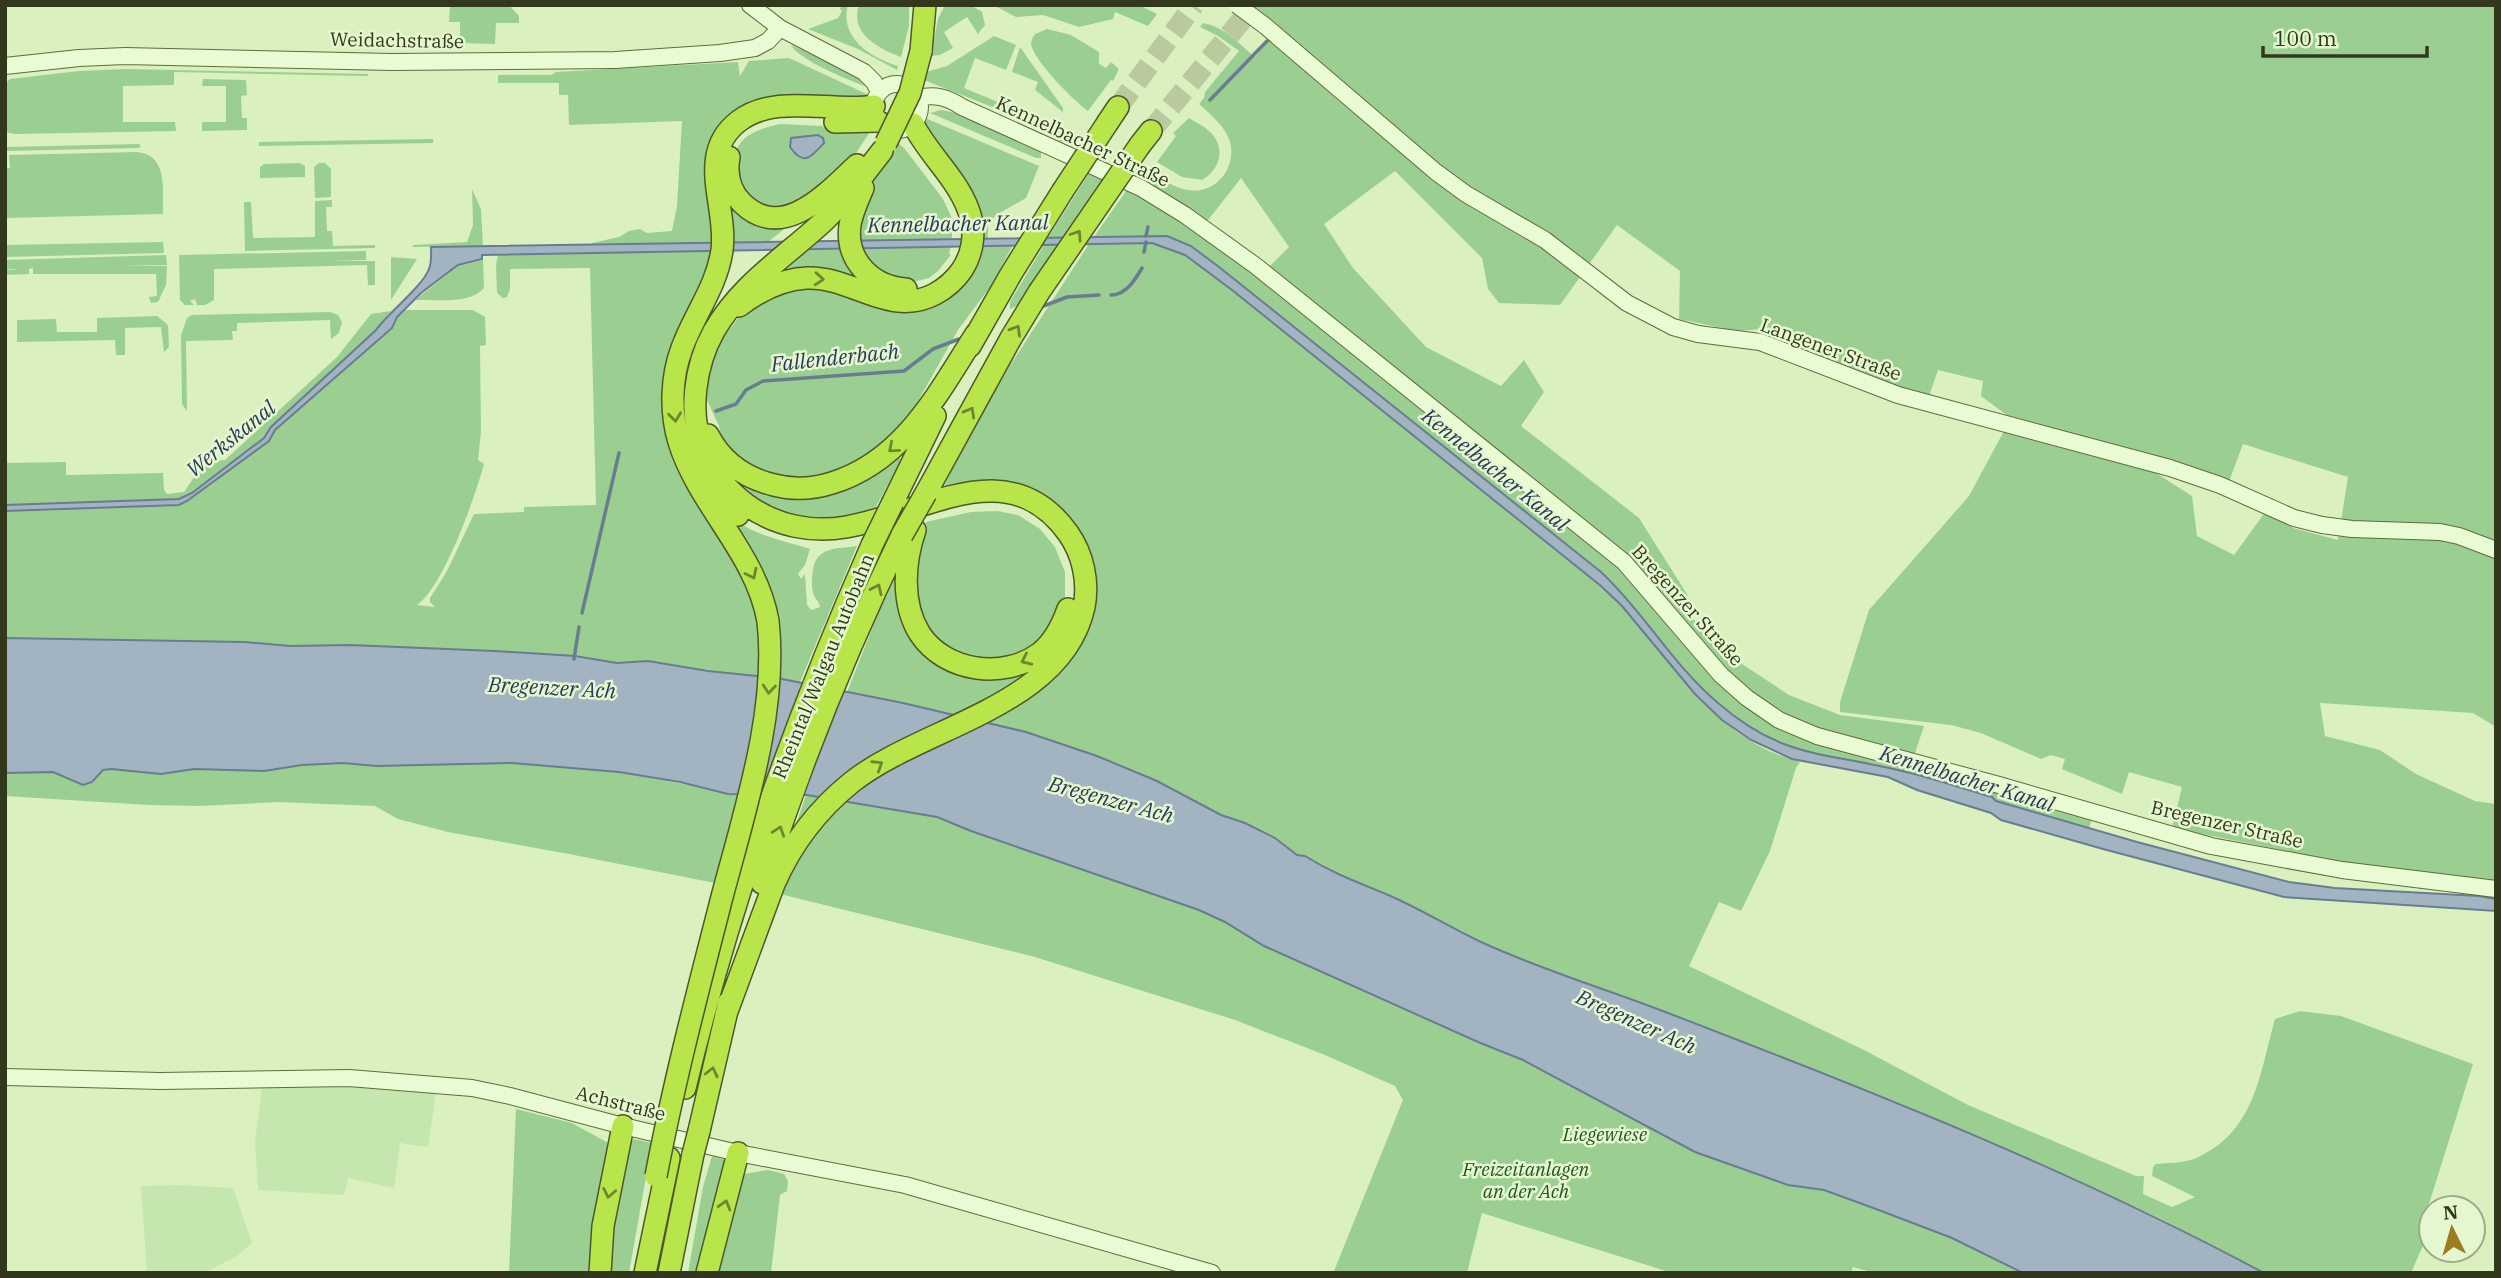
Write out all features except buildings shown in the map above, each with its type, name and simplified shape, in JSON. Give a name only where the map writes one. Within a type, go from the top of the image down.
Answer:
[{"type":"highway","points":[[726,1014],[783,864],[796,842],[824,807],[854,781],[891,757],[1022,690],[1047,670],[1065,650],[1076,630],[1084,605],[1086,585],[1079,553],[1067,531],[1051,514],[1033,502],[1018,496],[983,491],[948,496],[844,528],[816,529],[781,523],[744,503],[726,486],[713,469],[699,438],[697,378],[703,355],[717,326],[769,259],[838,191],[910,93],[925,5]]},
{"type":"highway","points":[[643,1273],[643,1240],[660,1177],[684,1050],[764,723],[770,668],[768,621],[761,594],[750,569],[703,494],[676,431],[673,390],[678,361],[719,265],[723,242],[716,162],[722,141],[739,121],[756,112],[776,107],[851,109],[892,118],[909,146],[951,202],[965,242],[966,264],[953,282],[919,300],[890,301],[831,280],[797,279],[754,296],[717,326]]},
{"type":"highway","name":"Rheintal/Walgau Autobahn","points":[[669,1273],[726,1014],[776,837],[819,722],[872,545],[976,334],[1011,274],[1113,115]]},
{"type":"highway","points":[[857,165],[814,203],[785,217],[767,217],[750,209],[738,199],[728,175],[734,146],[743,134],[760,123],[784,119],[853,123],[892,118]]},
{"type":"highway","points":[[892,118],[852,215],[852,248],[861,268],[882,284],[913,288],[939,278],[965,242]]},
{"type":"highway","points":[[692,327],[714,301],[824,221],[848,195],[892,118]]},
{"type":"highway","name":"Rheintal/Walgau Autobahn","points":[[660,1177],[725,938],[765,810],[842,640],[909,532],[926,493],[1011,338],[1039,292],[1146,138]]},
{"type":"highway","points":[[696,401],[704,428],[714,447],[742,472],[772,485],[789,488],[827,484],[863,470],[901,443],[922,417],[976,334]]},
{"type":"highway","points":[[692,471],[713,495],[738,516],[765,531],[801,541],[830,542],[861,538],[967,507],[1000,506],[1024,512],[1039,521],[1055,538],[1064,552],[1070,572],[1068,610],[1059,631],[1040,653],[1025,662],[1001,669],[967,666],[935,650],[918,631],[909,603],[909,532]]},
{"type":"highway","points":[[600,1273],[603,1226],[623,1126]]},
{"type":"highway","points":[[707,1273],[738,1153]]},
{"type":"main road","points":[[750,5],[780,28],[864,72],[874,82],[892,118]]},
{"type":"main road","name":"Langener Straße","points":[[1237,5],[1436,172],[1466,194],[1545,240],[1627,303],[1673,327],[1698,334],[1760,342],[1898,395],[2170,468],[2220,485],[2294,518],[2352,529],[2440,532],[2496,550]]},
{"type":"main road","name":"Weidachstraße","points":[[5,66],[125,56],[392,62],[615,60],[755,48],[768,41],[780,28]]},
{"type":"main road","name":"Kennelbacher Straße","points":[[892,118],[939,104],[962,107],[1140,188],[1185,215]]},
{"type":"main road","name":"Bregenzer Straße","points":[[1185,215],[1256,266],[1624,562],[1721,676],[1779,720],[1829,740],[2008,787],[2210,846],[2342,870],[2496,889]]},
{"type":"main road","name":"Achstraße","points":[[5,1077],[160,1081],[349,1077],[438,1084],[510,1096],[738,1153],[905,1185],[1212,1273]]},
{"type":"green space","points":[[450,5],[509,5],[519,16],[519,23],[496,23],[495,44],[460,43],[460,22],[449,22]]},
{"type":"green space","points":[[842,5],[848,5],[846,17],[853,37],[868,52],[898,66],[897,70],[858,49],[808,29],[838,18]]},
{"type":"green space","points":[[859,5],[909,5],[909,26],[901,57],[875,44],[862,32],[857,15]]},
{"type":"green space","points":[[945,5],[971,5],[982,12],[985,25],[978,34],[967,17],[944,32],[953,48],[940,55],[931,56],[938,19]]},
{"type":"green space","points":[[993,5],[1139,5],[1157,14],[1148,26],[1115,12],[1113,19],[1079,27],[1043,15],[1016,17]]},
{"type":"green space","points":[[1248,5],[2496,5],[2496,727],[2473,713],[2320,703],[2325,736],[2380,750],[2416,774],[2475,801],[2496,804],[2496,882],[2342,862],[2172,828],[2182,787],[2129,772],[2122,794],[2062,769],[2065,759],[2051,755],[2041,759],[1981,733],[1951,725],[1840,712],[1840,702],[1869,610],[1969,496],[2004,431],[2156,473],[2192,496],[2197,536],[2234,555],[2266,511],[2293,528],[2338,540],[2348,477],[2243,444],[2228,484],[2019,424],[1981,396],[1983,381],[1938,370],[1928,399],[1770,337],[1764,329],[1736,331],[1679,319],[1680,271],[1617,225],[1560,305],[1499,303],[1488,289],[1482,258],[1395,171],[1324,224],[1353,268],[1426,347],[1501,386],[1524,360],[1544,392],[1521,426],[1639,518],[1687,594],[1693,619],[1724,652],[1789,695],[1840,715],[1924,726],[1914,756],[1820,731],[1779,713],[1738,684],[1654,587],[1266,270],[1289,247],[1241,178],[1205,224],[1142,182],[1149,171],[1178,187],[1198,190],[1215,184],[1227,170],[1231,152],[1228,136],[1199,104],[1205,92],[1239,51],[1200,27],[1203,23],[1218,28],[1255,57],[1278,27]]},
{"type":"green space","points":[[1047,29],[1071,35],[1099,52],[1099,64],[1106,68],[1111,62],[1119,69],[1113,81],[1111,80],[1088,111],[1055,80],[1033,51],[1031,44],[1035,34]]},
{"type":"green space","points":[[994,36],[1016,45],[1006,70],[975,58],[964,88],[1059,127],[1065,134],[1064,143],[1056,139],[1050,130],[924,80],[926,72],[947,66]]},
{"type":"green space","points":[[791,45],[854,72],[873,89],[815,64]]},
{"type":"green space","points":[[1020,47],[1063,108],[1063,112],[1035,90],[1038,82],[1012,72]]},
{"type":"green space","points":[[789,58],[871,96],[733,118],[713,243],[592,245],[640,229],[647,233],[672,231],[677,206],[682,121],[569,125],[568,95],[559,95],[559,83],[498,83],[498,75],[551,75],[556,72],[738,62],[740,76],[749,61]]},
{"type":"green space","points":[[126,69],[368,76],[174,72],[174,85],[123,86],[123,122],[175,122],[176,131],[5,132],[5,84],[10,79]]},
{"type":"green space","points":[[203,79],[246,80],[247,95],[241,96],[242,118],[247,118],[247,130],[202,131],[202,122],[226,122],[226,86],[202,86]]},
{"type":"green space","points":[[941,110],[956,113],[1041,149],[1041,158],[930,113]]},
{"type":"green space","points":[[810,113],[866,115],[852,116]]},
{"type":"green space","points":[[767,115],[739,130],[729,144],[724,160],[724,176],[729,192],[738,206],[751,217],[769,223],[795,220],[767,243],[732,244],[724,182],[723,163],[726,145],[735,130],[753,119]]},
{"type":"green space","points":[[925,118],[1039,166],[1026,198],[988,222],[988,239],[980,239],[923,124]]},
{"type":"green space","points":[[1189,118],[1214,136],[1219,150],[1214,170],[1202,180],[1182,177],[1157,162],[1176,136],[1173,133]]},
{"type":"green space","points":[[781,124],[822,126],[836,132],[871,130],[853,158],[822,190],[773,212],[743,196],[736,158],[740,143],[745,138],[759,130]]},
{"type":"green space","points":[[433,139],[433,143],[259,146],[259,142]]},
{"type":"green space","points":[[897,142],[943,199],[955,225],[952,226],[952,239],[858,241],[865,200]]},
{"type":"green space","points":[[139,144],[141,147],[138,148],[5,151],[5,147]]},
{"type":"green space","points":[[137,152],[147,155],[159,167],[163,185],[163,214],[5,218],[5,168],[10,168],[9,155]]},
{"type":"green space","points":[[300,163],[305,166],[305,177],[260,178],[260,167],[264,164]]},
{"type":"green space","points":[[325,163],[331,169],[331,197],[315,198],[314,167]]},
{"type":"green space","points":[[1091,170],[1106,177],[1065,238],[1048,238]]},
{"type":"green space","points":[[1128,188],[1229,253],[1615,561],[1783,727],[2092,818],[2089,828],[1915,774],[1810,754],[1773,740],[1750,727],[1702,688],[1601,572],[1199,251],[1167,236],[1094,237]]},
{"type":"green space","points":[[472,189],[481,209],[483,246],[413,247],[467,242],[473,225]]},
{"type":"green space","points":[[332,200],[332,207],[326,207],[327,231],[332,231],[333,246],[375,245],[375,248],[245,251],[244,202],[251,202],[253,238],[315,237],[315,201]]},
{"type":"green space","points":[[163,242],[164,253],[5,257],[5,245]]},
{"type":"green space","points":[[1152,243],[1185,255],[1601,586],[1647,635],[1689,687],[1737,732],[1766,749],[1800,762],[1770,851],[1741,911],[1719,902],[1689,966],[1862,1049],[1968,1105],[2136,1176],[2144,1176],[2143,1194],[2172,1207],[2195,1197],[2152,1176],[2153,1167],[2156,1164],[2194,1159],[2214,1148],[2230,1134],[2251,1101],[2275,1019],[2300,1011],[2341,1016],[2473,1064],[2432,1194],[2417,1194],[2417,1259],[2411,1273],[2263,1273],[2159,1218],[1900,1103],[1666,1012],[1553,973],[1480,942],[1386,894],[1354,883],[1305,856],[1297,855],[1275,838],[1245,823],[1221,815],[1157,782],[1097,756],[1026,732],[847,692],[880,609],[898,573],[901,575],[904,602],[911,626],[925,647],[947,664],[980,675],[1010,674],[1037,661],[1058,641],[1072,615],[1076,586],[1070,555],[1052,526],[1040,516],[1004,501],[980,500],[933,509],[934,506],[986,497],[1004,498],[1029,505],[1048,517],[1063,534],[1073,554],[1078,577],[1072,624],[1057,652],[1017,684],[1026,695],[1048,678],[1079,636],[1087,612],[1090,588],[1087,563],[1078,539],[1061,516],[1036,497],[1013,488],[981,486],[941,493],[961,451],[1009,367],[1089,244]]},
{"type":"green space","points":[[1060,244],[1019,305],[1010,309],[1010,302],[1044,245]]},
{"type":"green space","points":[[1013,245],[990,287],[958,330],[899,435],[830,478],[770,478],[721,446],[719,426],[707,400],[708,375],[720,341],[743,312],[761,300],[812,284],[911,306],[979,246]]},
{"type":"green space","points":[[951,246],[951,255],[938,271],[929,278],[905,284],[881,277],[860,248]]},
{"type":"green space","points":[[802,249],[844,249],[860,275],[884,291],[898,294],[927,290],[941,282],[964,254],[948,279],[932,289],[919,294],[906,295],[893,294],[880,290],[842,275],[821,271],[799,272],[770,279],[770,274]]},
{"type":"green space","points":[[366,251],[366,260],[328,261],[375,261],[375,285],[368,285],[367,265],[214,269],[214,300],[205,305],[197,305],[195,299],[190,301],[194,305],[185,305],[180,300],[179,255]]},
{"type":"green space","points":[[713,251],[700,288],[672,341],[663,381],[663,403],[756,596],[762,677],[648,661],[617,663],[575,656],[495,651],[350,645],[290,646],[245,642],[5,638],[5,511],[179,505],[269,441],[275,430],[392,328],[404,310],[473,310],[485,317],[486,345],[480,346],[481,432],[478,460],[484,464],[474,497],[448,561],[438,580],[417,605],[435,607],[430,598],[447,571],[474,514],[524,512],[524,507],[596,505],[590,268],[510,269],[510,289],[507,297],[503,298],[497,293],[498,255]]},
{"type":"green space","points":[[166,255],[167,265],[120,266],[167,266],[166,285],[158,302],[151,303],[149,297],[157,296],[156,274],[33,274],[33,268],[29,269],[29,274],[5,275],[5,270],[21,269],[5,269],[5,260]]},
{"type":"green space","points":[[391,257],[417,259],[391,300]]},
{"type":"green space","points":[[483,260],[484,288],[478,293],[461,299],[415,300],[458,266]]},
{"type":"green space","points":[[391,311],[376,330],[271,427],[264,438],[192,493],[179,499],[5,505],[5,463],[66,462],[66,475],[163,473],[164,490],[167,494],[184,492],[194,477],[198,462],[225,460],[337,357],[371,314]]},
{"type":"green space","points":[[330,312],[338,315],[342,322],[339,333],[331,339],[330,320],[237,323],[237,331],[232,331],[233,340],[186,341],[187,411],[182,404],[181,335],[187,318],[192,315]]},
{"type":"green space","points":[[157,316],[168,325],[169,347],[164,352],[161,327],[125,328],[125,355],[116,355],[115,340],[17,342],[17,320],[56,319],[57,332],[97,332],[97,318]]},
{"type":"green space","points":[[709,451],[774,491],[897,456],[901,460],[871,516],[812,524],[751,501]]},
{"type":"green space","points":[[997,511],[1018,515],[1040,529],[1055,547],[1065,572],[1065,601],[1051,633],[1016,659],[964,659],[925,630],[913,589],[918,545],[926,522],[971,512]]},
{"type":"green space","points":[[730,516],[758,533],[810,549],[805,565],[798,574],[801,579],[805,574],[807,605],[811,610],[820,607],[812,584],[818,557],[829,550],[857,546],[800,682],[777,678]]},
{"type":"green space","points":[[343,763],[376,766],[512,763],[619,772],[741,795],[720,884],[448,832],[398,819],[375,806],[279,802],[199,806],[149,805],[5,796],[5,773],[53,772],[92,782],[103,770],[111,769],[161,774],[194,769],[264,771],[302,765]]},
{"type":"green space","points":[[806,795],[937,817],[1199,910],[1264,946],[1523,1060],[1695,1152],[1788,1185],[1824,1190],[1876,1209],[1952,1238],[2023,1273],[1875,1273],[1853,1267],[1851,1273],[1672,1273],[1482,1213],[1467,1273],[1334,1271],[1403,1100],[1395,1086],[1235,1020],[1035,957],[776,893]]},
{"type":"green space","points":[[263,1079],[437,1085],[428,1147],[400,1143],[394,1188],[348,1178],[344,1195],[258,1190],[255,1142]]},
{"type":"green space","points":[[516,1109],[572,1123],[610,1144],[595,1273],[509,1273]]},
{"type":"green space","points":[[634,1139],[652,1143],[629,1273],[607,1273],[608,1227],[629,1143]]},
{"type":"green space","points":[[712,1156],[726,1160],[701,1273],[688,1273],[703,1187]]},
{"type":"green space","points":[[768,1170],[784,1174],[788,1181],[787,1191],[780,1195],[771,1273],[716,1273],[743,1174]]},
{"type":"green space","points":[[141,1186],[233,1188],[252,1243],[237,1256],[204,1273],[147,1273]]},
{"type":"water","points":[[818,135],[823,138],[824,143],[807,158],[799,157],[790,147],[791,138]]},
{"type":"water","points":[[1167,236],[1191,246],[1219,267],[1601,572],[1702,688],[1760,733],[1799,749],[1915,774],[2137,842],[2289,882],[2335,888],[2479,896],[2496,899],[2496,911],[2284,897],[2001,820],[1991,813],[1917,790],[1888,777],[1792,759],[1751,740],[1722,720],[1695,694],[1622,606],[1601,586],[1232,290],[1185,255],[1152,243],[482,255],[482,259],[458,265],[421,293],[397,317],[392,328],[275,430],[269,441],[187,501],[179,505],[5,511],[5,505],[179,499],[192,493],[264,438],[271,427],[376,330],[425,276],[431,264],[431,247]]},
{"type":"water","name":"Bregenzer Ach","points":[[5,638],[245,642],[290,646],[350,645],[575,656],[617,663],[648,661],[777,678],[903,703],[1026,732],[1097,756],[1157,781],[1221,815],[1275,838],[1297,855],[1305,856],[1398,899],[1504,952],[1744,1042],[2045,1166],[2192,1235],[2264,1273],[2023,1273],[1952,1238],[1876,1209],[1824,1190],[1788,1185],[1695,1152],[1523,1060],[1264,946],[1199,910],[937,817],[807,795],[728,794],[680,782],[619,772],[512,763],[376,766],[343,763],[302,765],[264,771],[194,769],[161,774],[111,769],[103,770],[92,782],[83,785],[53,772],[5,773]]},
{"type":"waterway","name":"Fallenderbach","points":[[1210,100],[1267,41]]},
{"type":"waterway","name":"Fallenderbach","points":[[1146,236],[1148,227]]},
{"type":"waterway","name":"Fallenderbach","points":[[1144,252],[1146,242]]},
{"type":"waterway","name":"Fallenderbach","points":[[1111,295],[1126,290],[1142,268]]},
{"type":"waterway","name":"Fallenderbach","points":[[1041,307],[1067,297],[1099,295]]},
{"type":"waterway","name":"Fallenderbach","points":[[716,411],[736,404],[746,390],[763,381],[904,371],[933,349],[959,339]]},
{"type":"waterway","name":"Fallenderbach","points":[[582,613],[619,453]]},
{"type":"waterway","name":"Fallenderbach","points":[[574,659],[579,627]]},
{"type":"tunnel","points":[[1118,107],[1194,5]]},
{"type":"tunnel","points":[[1151,131],[1254,5]]},
{"type":"water label","name":"Kennelbacher Kanal","points":[[958,224]]},
{"type":"water label","name":"Werkskanal","points":[[231,439]]},
{"type":"water label","name":"Kennelbacher Kanal","points":[[1495,470]]},
{"type":"water label","name":"Kennelbacher Kanal","points":[[1967,779]]},
{"type":"park label","name":"Liegewiese","points":[[1605,1134]]},
{"type":"park label","name":"Freizeitanlagen an der Ach","points":[[1526,1180]]}]
